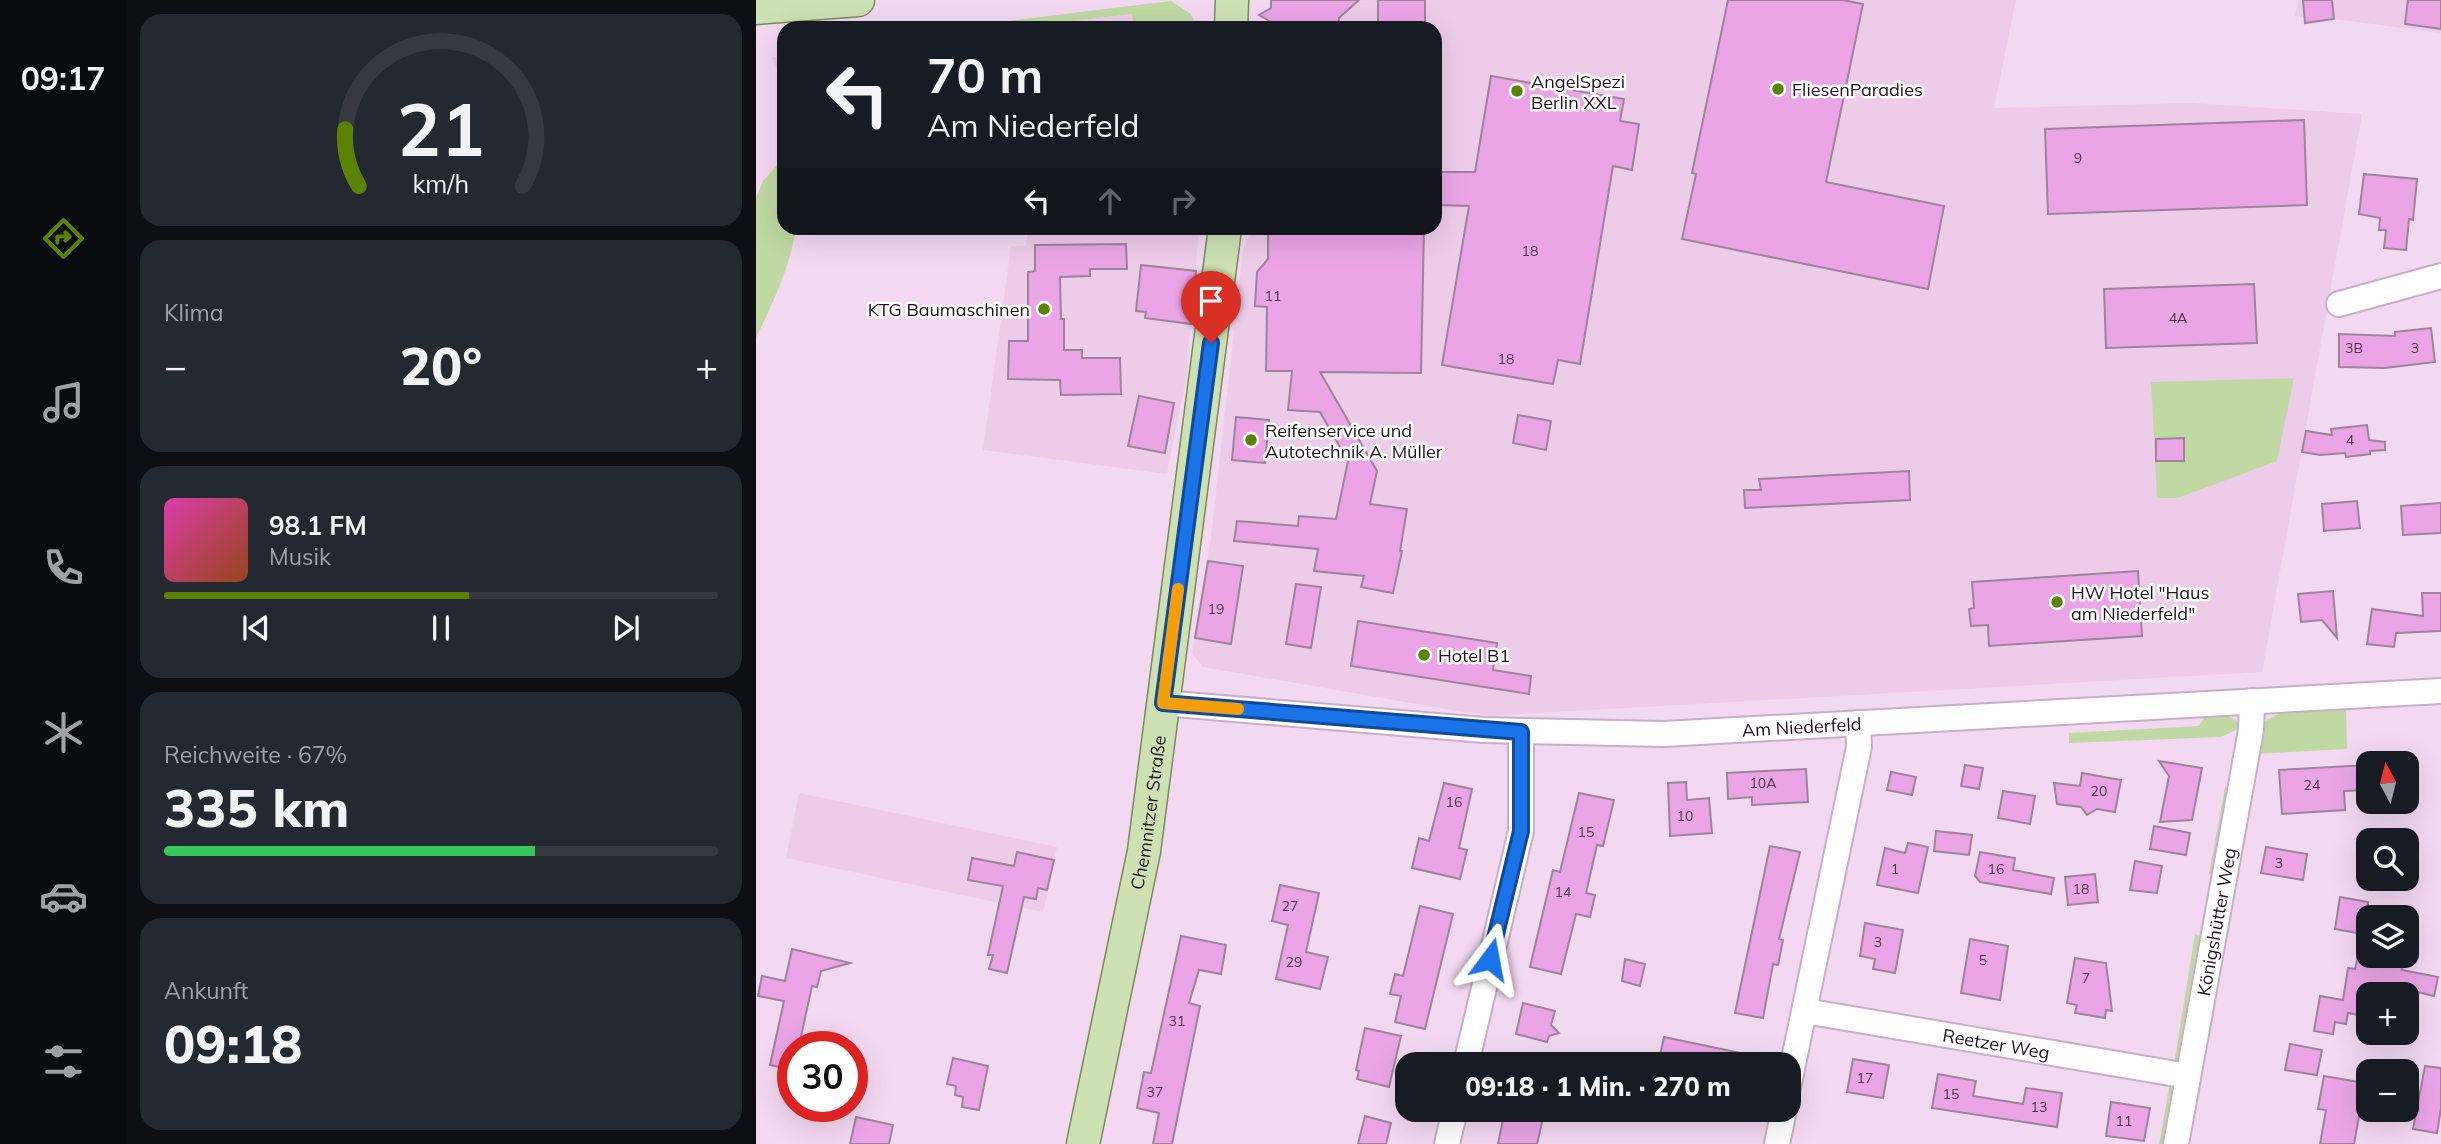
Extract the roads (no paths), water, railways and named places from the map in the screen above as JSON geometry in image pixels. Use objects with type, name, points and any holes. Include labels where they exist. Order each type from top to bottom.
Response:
[{"type":"main road","points":[[756,8],[858,0]]},
{"type":"main road","points":[[1231,21],[1232,0]]},
{"type":"main road","name":"Chemnitzer Straße","points":[[1083,1144],[1144,850],[1224,235]]},
{"type":"street","points":[[2339,304],[2441,276]]},
{"type":"street","name":"Am Niederfeld","points":[[1163,703],[1521,732],[1664,734],[2441,691]]},
{"type":"street","name":"Königshütter Weg","points":[[2176,1144],[2251,730],[2252,701]]},
{"type":"street","points":[[1796,1052],[1859,747],[1858,723]]},
{"type":"street","points":[[1469,1052],[1521,831],[1521,732]]},
{"type":"street","name":"Reetzer Weg","points":[[1805,1011],[2188,1076]]},
{"type":"street","points":[[1447,1144],[1452,1122]]},
{"type":"street","points":[[1777,1144],[1782,1122]]},
{"type":"place","name":"FliesenParadies","points":[[1778,89]]},
{"type":"place","name":"AngelSpezi Berlin XXL","points":[[1517,91]]},
{"type":"place","name":"KTG Baumaschinen","points":[[1044,309]]},
{"type":"place","name":"Reifenservice und Autotechnik A. Müller","points":[[1251,440]]},
{"type":"place","name":"HW Hotel \"Haus am Niederfeld\"","points":[[2057,602]]},
{"type":"place","name":"Hotel B1","points":[[1424,655]]}]
